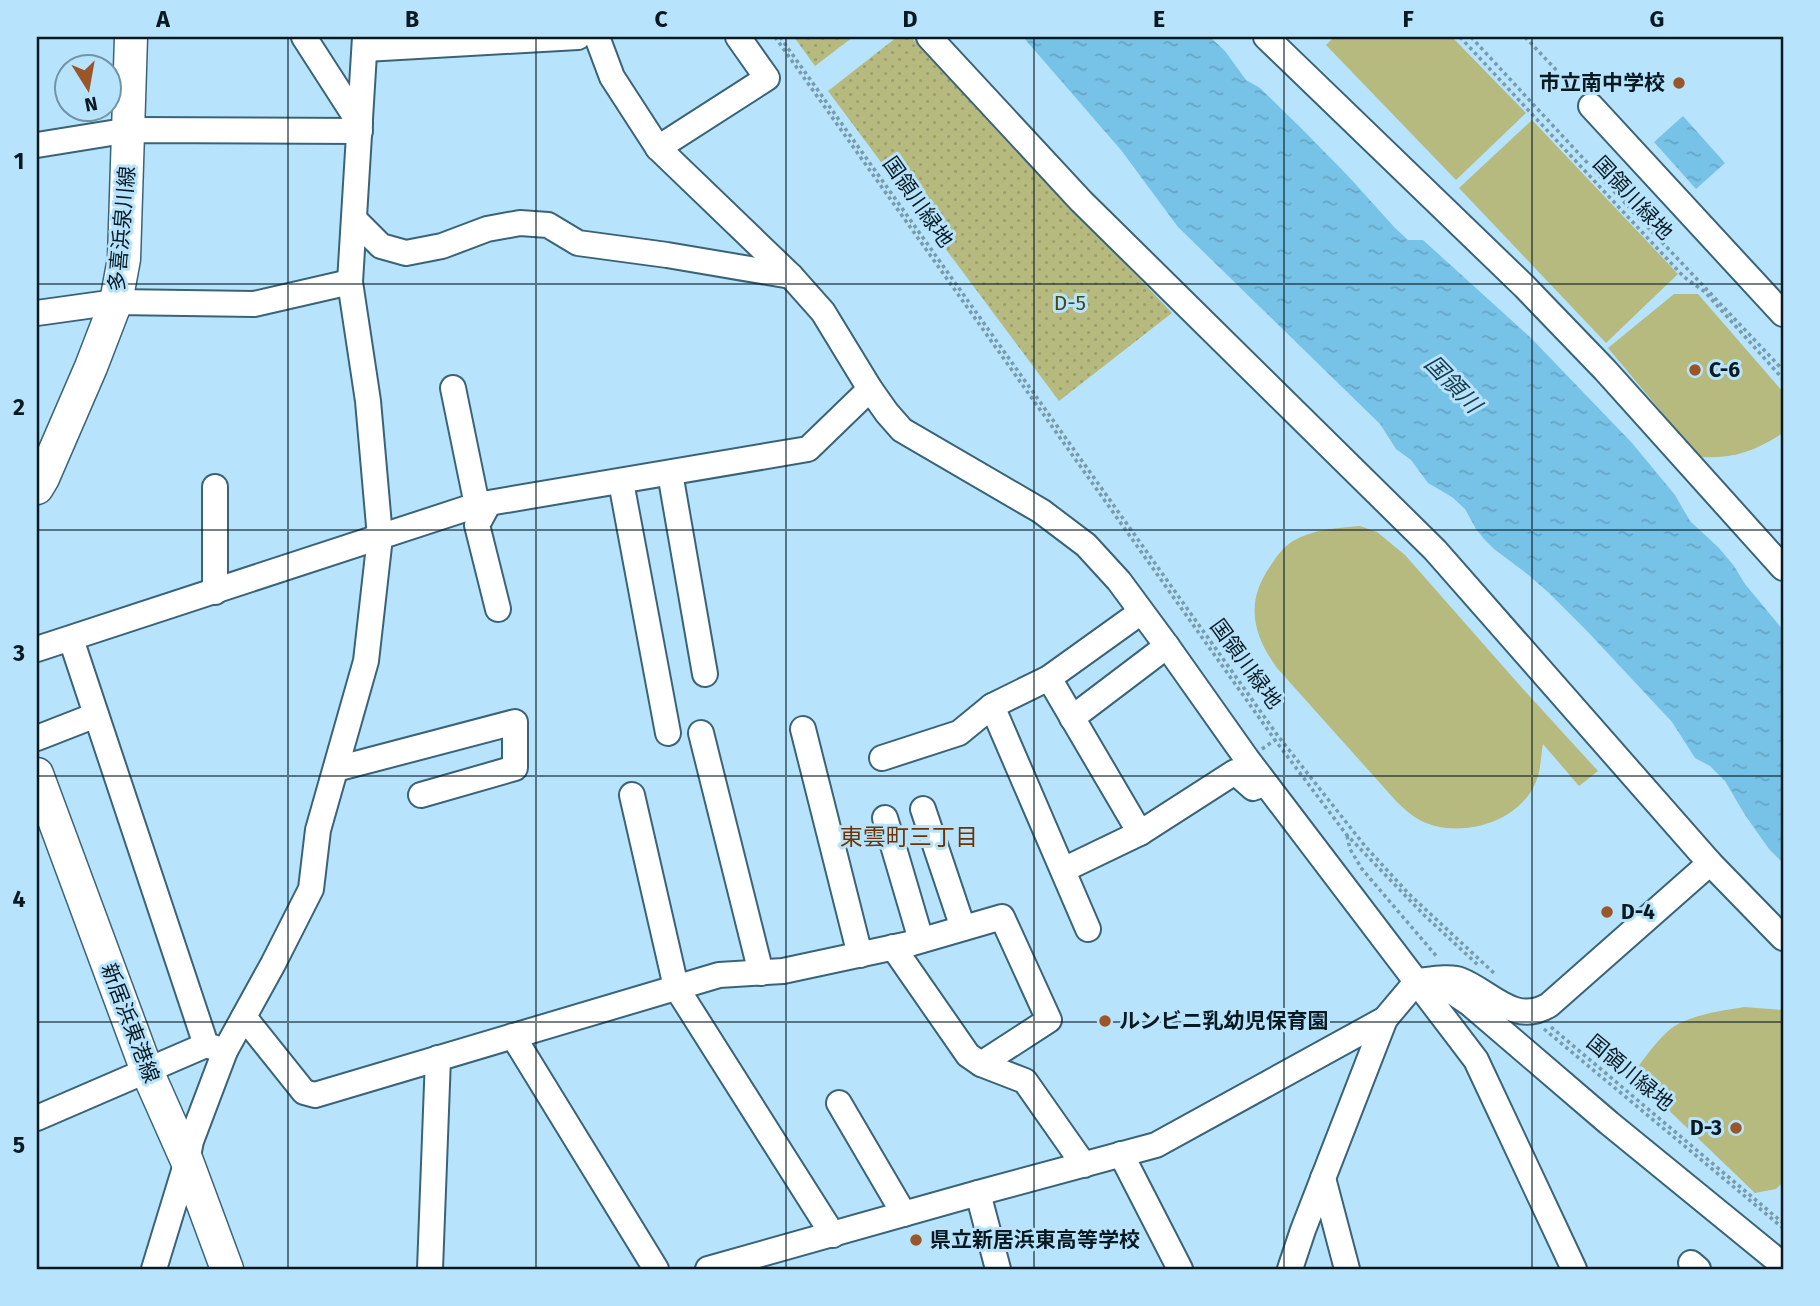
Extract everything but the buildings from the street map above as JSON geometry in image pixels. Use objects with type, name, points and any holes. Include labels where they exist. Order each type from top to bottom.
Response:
[{"type":"main road","name":"多喜浜泉川線","points":[[37,488],[86,379],[116,302],[124,259],[131,37]]},
{"type":"main road","name":"新居浜東港線","points":[[37,774],[147,1071],[187,1161],[227,1269]]},
{"type":"street","points":[[304,37],[360,128]]},
{"type":"street","points":[[37,1118],[147,1071],[215,1048],[244,1017],[311,889],[318,830],[366,662],[380,537],[368,401],[349,282],[365,43],[578,37]]},
{"type":"street","points":[[597,37],[612,78],[658,148],[791,275],[823,312],[870,389],[902,430],[1041,511],[1086,545],[1119,581],[1265,784],[1476,1060],[1574,1269]]},
{"type":"street","points":[[658,148],[767,78],[738,37]]},
{"type":"street","points":[[929,37],[1081,201],[1435,550],[1710,863],[1783,938]]},
{"type":"street","points":[[1266,37],[1542,304],[1783,568]]},
{"type":"street","points":[[1591,106],[1783,314]]},
{"type":"street","points":[[37,145],[130,130],[360,128]]},
{"type":"street","points":[[354,219],[381,246],[406,253],[442,246],[487,229],[520,223],[548,225],[578,243],[791,275]]},
{"type":"street","points":[[37,313],[116,302],[254,304],[349,282]]},
{"type":"street","points":[[453,388],[483,504],[477,525],[498,610]]},
{"type":"street","points":[[37,649],[483,504],[808,449],[870,389]]},
{"type":"street","points":[[670,473],[705,674]]},
{"type":"street","points":[[621,482],[668,733]]},
{"type":"street","points":[[215,487],[215,592]]},
{"type":"street","points":[[882,758],[959,733],[992,706],[1049,678],[1141,612]]},
{"type":"street","points":[[71,639],[215,1048],[187,1161],[154,1269]]},
{"type":"street","points":[[1072,718],[1167,646]]},
{"type":"street","points":[[1049,678],[1140,833]]},
{"type":"street","points":[[992,706],[1088,929]]},
{"type":"street","points":[[37,738],[96,715]]},
{"type":"street","points":[[336,769],[515,722],[515,768],[421,795]]},
{"type":"street","points":[[803,729],[860,955]]},
{"type":"street","points":[[701,733],[761,973]]},
{"type":"street","points":[[1063,870],[1140,833],[1235,772],[1253,788],[1265,784]]},
{"type":"street","points":[[632,795],[676,987],[833,1235]]},
{"type":"street","points":[[923,809],[964,928]]},
{"type":"street","points":[[886,818],[921,940]]},
{"type":"street","points":[[1290,1269],[1385,1019],[1417,981],[1458,978],[1514,1011],[1532,1012],[1549,1006],[1710,863]]},
{"type":"street","points":[[244,1017],[304,1091],[315,1095],[719,975],[783,971],[893,947],[1002,917],[1049,1020],[981,1064]]},
{"type":"street","points":[[893,947],[968,1055],[981,1064],[1025,1081],[1084,1165]]},
{"type":"street","points":[[1417,981],[1450,990],[1469,1003],[1609,1123],[1783,1265]]},
{"type":"street","points":[[708,1269],[1156,1145],[1385,1019]]},
{"type":"street","points":[[513,1036],[656,1269]]},
{"type":"street","points":[[430,1269],[438,1058]]},
{"type":"street","points":[[839,1103],[904,1214]]},
{"type":"street","points":[[1122,1154],[1180,1269]]},
{"type":"street","points":[[1323,1178],[1347,1269]]},
{"type":"street","points":[[978,1193],[998,1269]]},
{"type":"path","points":[[778,37],[1266,729],[1346,834],[1350,849],[1362,869],[1458,978]]},
{"type":"path","name":"国領川緑地","points":[[778,37],[1278,736],[1365,846],[1409,894],[1496,978],[1424,915],[1346,834]]},
{"type":"path","name":"国領川緑地","points":[[1460,37],[1684,276],[1705,292],[1783,379]]},
{"type":"path","points":[[1471,37],[1783,370]]},
{"type":"path","points":[[1525,37],[1591,106]]},
{"type":"path","points":[[1532,1012],[1541,1027],[1783,1225]]},
{"type":"path","name":"国領川緑地","points":[[1532,1012],[1783,1225]]},
{"type":"green space","points":[[794,37],[853,37],[815,66]]},
{"type":"green space","name":"D-5","points":[[897,37],[911,37],[1172,313],[1059,401],[828,91]]},
{"type":"green space","points":[[1334,37],[1452,37],[1526,113],[1456,180],[1326,45]]},
{"type":"green space","points":[[1532,120],[1678,274],[1606,343],[1459,188]]},
{"type":"green space","name":"C-6","points":[[1674,294],[1698,294],[1783,392],[1783,433],[1743,453],[1723,457],[1699,457],[1608,348]]},
{"type":"green space","points":[[1360,526],[1377,532],[1405,555],[1598,771],[1579,786],[1543,744],[1538,776],[1521,804],[1492,822],[1476,827],[1459,829],[1426,823],[1410,814],[1396,801],[1277,668],[1262,642],[1255,617],[1257,592],[1286,546],[1317,532]]},
{"type":"green space","name":"D-3","points":[[1744,1007],[1783,1010],[1783,1182],[1776,1189],[1755,1193],[1632,1075],[1667,1032],[1683,1021]]},
{"type":"water","name":"国領川","points":[[1023,37],[1210,37],[1225,51],[1246,80],[1260,88],[1304,131],[1395,228],[1408,240],[1423,240],[1531,338],[1632,443],[1675,495],[1690,521],[1719,548],[1783,630],[1783,863],[1769,849],[1725,781],[1710,766],[1695,758],[1672,722],[1588,632],[1549,593],[1494,549],[1476,529],[1465,509],[1452,497],[1428,483],[1411,460],[1396,449],[1380,424],[1178,227],[1121,150]]},
{"type":"water","points":[[1683,116],[1725,163],[1696,189],[1654,142]]},
{"type":"place","name":"市立南中学校","points":[[1679,83]]},
{"type":"place","name":"C-6","points":[[1695,370]]},
{"type":"place","name":"D-4","points":[[1607,912]]},
{"type":"place","name":"ルンビニ乳幼児保育園","points":[[1105,1021]]},
{"type":"place","name":"D-3","points":[[1736,1128]]},
{"type":"place","name":"県立新居浜東高等学校","points":[[916,1240]]},
{"type":"district","name":"東雲町三丁目","points":[[909,837]]}]
